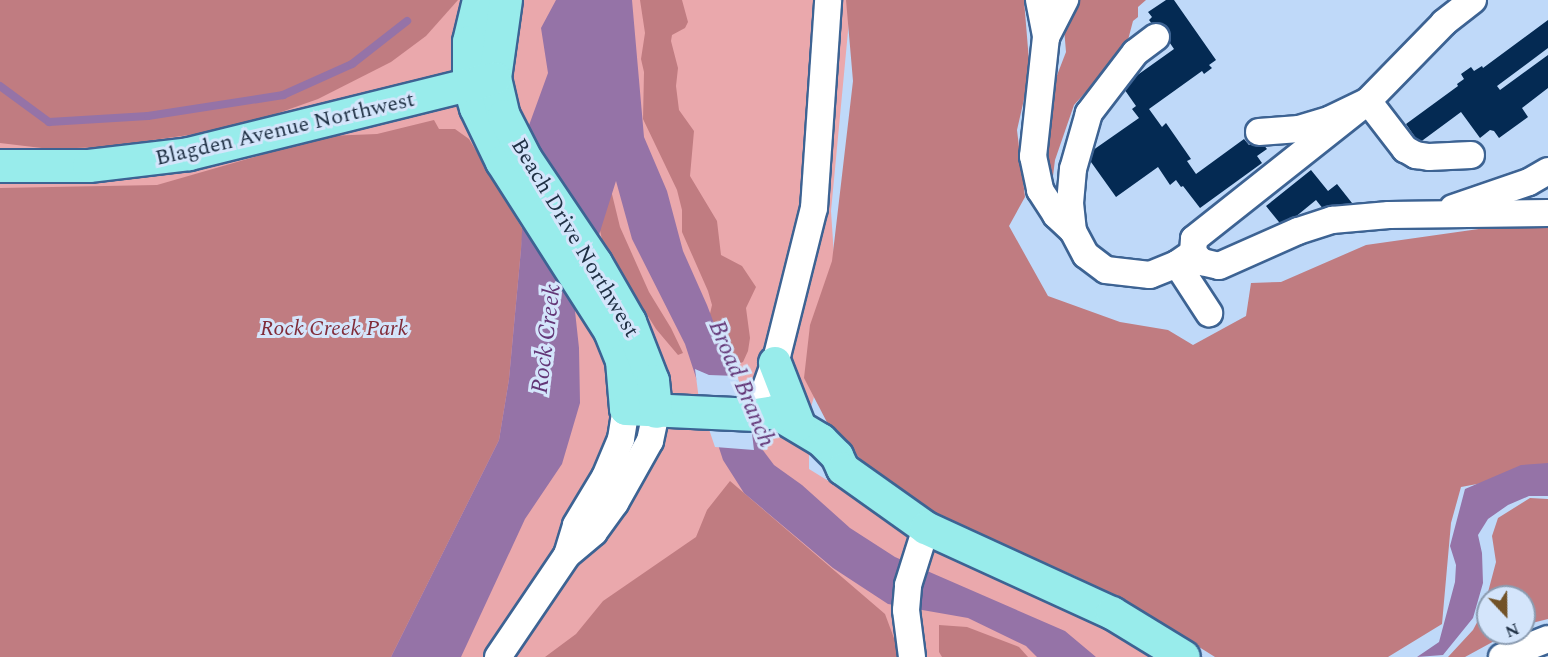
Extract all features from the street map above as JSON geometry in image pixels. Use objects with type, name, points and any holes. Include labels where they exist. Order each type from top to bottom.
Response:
[{"type":"main road","name":"Beach Drive Northwest","points":[[478,0],[468,42],[482,81]]},
{"type":"main road","name":"Beach Drive Northwest","points":[[506,0],[476,108],[509,152],[588,293],[623,333],[622,361],[641,410]]},
{"type":"main road","name":"Blagden Avenue Northwest","points":[[0,166],[89,166],[189,154],[482,81]]},
{"type":"main road","points":[[775,363],[799,425]]},
{"type":"main road","points":[[641,410],[753,415],[774,412],[799,425],[837,456],[843,469],[926,528],[1112,612],[1184,657]]},
{"type":"main road","points":[[753,415],[770,432],[826,468],[843,469]]},
{"type":"street","points":[[753,415],[775,363],[814,208],[828,0]]},
{"type":"street","points":[[1039,0],[1046,37],[1033,156],[1040,190],[1056,215],[1073,231],[1086,255],[1106,270],[1150,275],[1185,259],[1219,266],[1257,247],[1332,220],[1548,213]]},
{"type":"street","points":[[1046,37],[1065,0]]},
{"type":"street","points":[[1209,314],[1185,259],[1194,239],[1368,101],[1444,23],[1473,0]]},
{"type":"street","points":[[1073,231],[1070,203],[1073,169],[1078,143],[1089,113],[1135,53],[1156,37]]},
{"type":"street","points":[[1259,132],[1299,129],[1331,119],[1368,101]]},
{"type":"street","points":[[1368,101],[1405,149],[1416,155],[1429,157],[1471,155]]},
{"type":"street","points":[[1434,215],[1529,182],[1548,171]]},
{"type":"street","name":"Beach Drive Northwest","points":[[498,657],[567,555],[576,525],[605,477],[621,439],[641,410]]},
{"type":"street","points":[[912,657],[906,610],[915,561],[926,528]]},
{"type":"street","points":[[1502,657],[1548,639]]},
{"type":"green space","name":"Rock Creek Park","points":[[0,0],[851,0],[831,211],[834,256],[825,359],[809,414],[809,469],[957,560],[1038,590],[1161,657],[0,657]]},
{"type":"green space","points":[[0,0],[458,0],[426,36],[391,62],[318,99],[270,116],[210,132],[103,147],[50,149],[0,143]]},
{"type":"green space","points":[[640,0],[682,0],[688,22],[685,28],[672,35],[671,41],[678,68],[676,86],[679,110],[694,131],[690,176],[717,221],[721,255],[742,266],[756,287],[746,308],[750,338],[748,351],[743,362],[731,367],[727,367],[724,339],[717,325],[709,318],[712,305],[708,291],[682,232],[682,210],[677,190],[643,119],[644,72],[641,59],[645,33]]},
{"type":"green space","points":[[846,0],[1024,0],[1030,73],[1017,130],[1025,197],[1009,226],[1048,296],[1120,322],[1168,330],[1193,345],[1246,316],[1251,283],[1281,282],[1366,245],[1521,223],[1548,225],[1548,471],[1461,487],[1451,523],[1442,624],[1388,657],[1215,657],[1148,615],[1075,576],[940,517],[882,480],[831,430],[804,378],[810,325],[832,261],[853,81]]},
{"type":"green space","points":[[1078,0],[1146,0],[1138,7],[1138,17],[1133,21],[1128,40],[1117,58],[1074,105],[1055,160],[1053,176],[1049,178],[1044,158],[1044,109],[1066,52],[1063,16]]},
{"type":"green space","points":[[434,120],[439,129],[455,129],[469,139],[523,230],[509,379],[499,440],[391,657],[0,657],[0,188],[157,185],[327,136],[377,134]]},
{"type":"green space","points":[[611,190],[620,227],[649,292],[683,353],[678,355],[656,329],[603,244],[599,226]]},
{"type":"green space","points":[[730,481],[885,614],[901,657],[545,657],[576,634],[603,601],[696,537],[707,510]]},
{"type":"green space","points":[[1530,498],[1548,499],[1548,619],[1536,622],[1536,585],[1490,585],[1496,562],[1492,536],[1498,518]]},
{"type":"green space","points":[[1476,624],[1476,645],[1487,645],[1465,657],[1448,657]]},
{"type":"green space","points":[[939,625],[967,627],[1019,647],[1028,657],[942,657],[939,652]]},
{"type":"water","name":"Rock Creek","points":[[556,0],[632,0],[644,137],[667,191],[683,251],[707,305],[762,449],[774,465],[802,485],[850,528],[895,557],[1065,631],[1096,657],[1037,657],[1026,646],[968,618],[888,604],[833,568],[744,493],[723,460],[685,344],[632,239],[616,181],[575,311],[579,348],[580,403],[562,464],[525,519],[461,657],[391,657],[499,440],[509,379],[521,249],[528,128],[548,73],[541,28]]},
{"type":"water","points":[[1548,463],[1548,496],[1529,496],[1508,505],[1488,519],[1478,535],[1482,553],[1483,583],[1476,585],[1476,608],[1473,618],[1443,655],[1417,657],[1439,642],[1455,582],[1456,565],[1450,546],[1465,489],[1521,465]]},
{"type":"pier","points":[[695,369],[709,375],[737,376],[749,408],[754,450],[715,447],[699,400]]},
{"type":"building","points":[[1166,0],[1174,0],[1216,60],[1209,65],[1212,68],[1204,74],[1202,71],[1149,109],[1162,127],[1166,123],[1191,159],[1187,161],[1196,174],[1244,139],[1249,145],[1258,138],[1267,149],[1257,156],[1262,163],[1200,208],[1176,180],[1170,185],[1158,167],[1116,197],[1086,155],[1139,118],[1132,109],[1136,106],[1122,86],[1174,49],[1159,27],[1156,29],[1149,20],[1152,17],[1148,12]]},
{"type":"building","points":[[1548,20],[1548,48],[1497,86],[1500,90],[1548,55],[1548,88],[1522,108],[1528,117],[1499,138],[1494,131],[1490,130],[1480,138],[1461,112],[1419,143],[1406,124],[1458,86],[1457,84],[1464,79],[1461,74],[1471,67],[1474,71],[1482,66],[1483,68]]},
{"type":"building","points":[[1311,170],[1328,191],[1337,184],[1352,203],[1342,212],[1328,215],[1316,200],[1283,227],[1266,206]]},
{"type":"waterway","points":[[0,86],[49,122],[148,116],[283,95],[352,64],[407,21]]},
{"type":"water label","name":"Broad Branch","points":[[741,384]]}]
